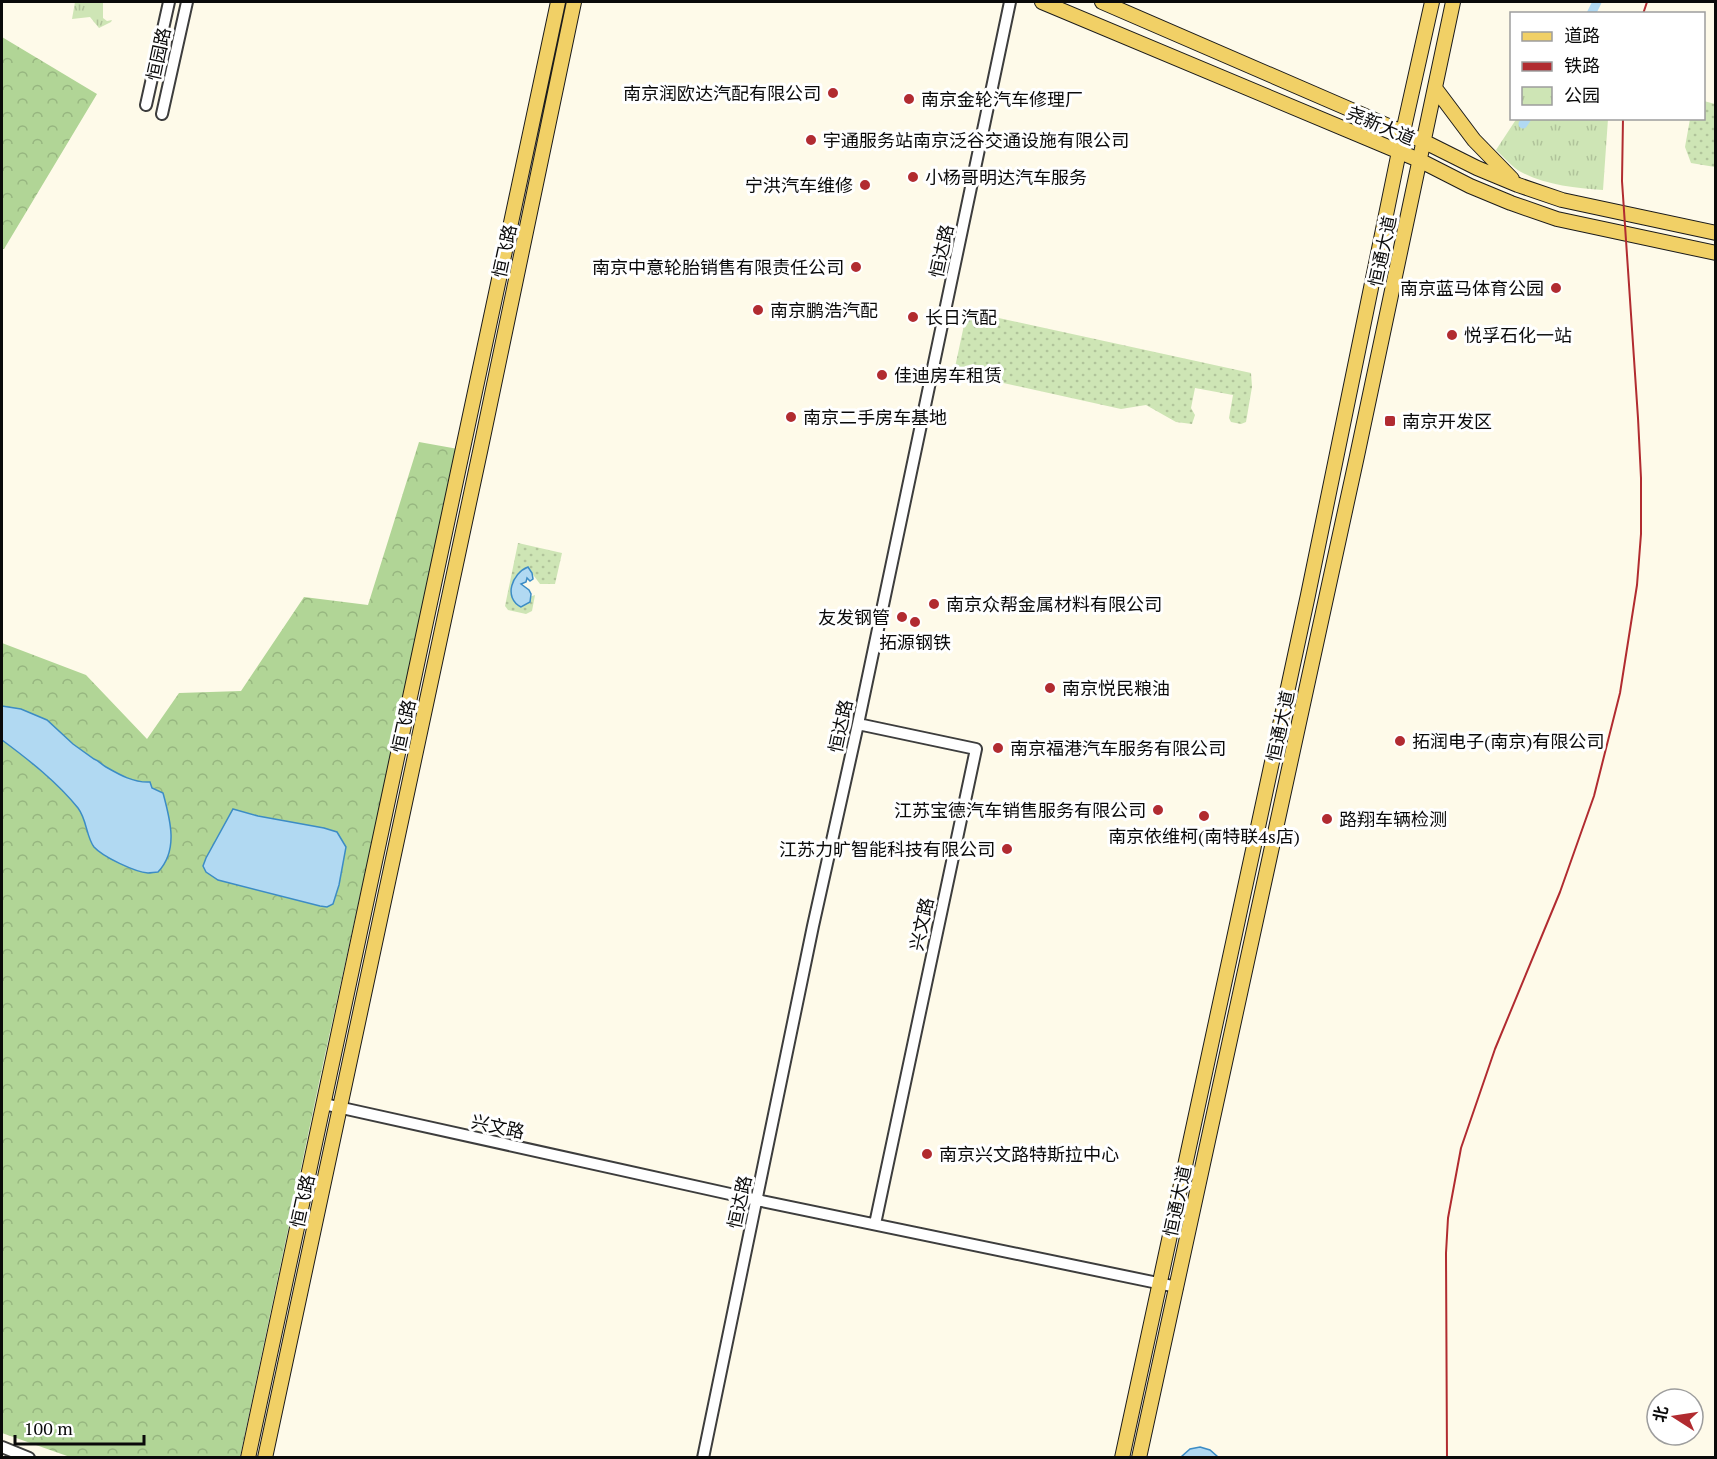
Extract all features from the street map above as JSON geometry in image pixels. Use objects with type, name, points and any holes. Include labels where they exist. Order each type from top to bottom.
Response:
[{"type":"main road","name":"恒飞路","points":[[248,1458],[558,2]]},
{"type":"main road","name":"恒飞路","points":[[265,1458],[574,2]]},
{"type":"main road","name":"尧新大道","points":[[1042,2],[1419,160],[1470,186],[1511,203],[1557,219],[1716,253]]},
{"type":"main road","name":"尧新大道","points":[[1102,2],[1423,141],[1477,168],[1518,185],[1562,200],[1716,233]]},
{"type":"main road","name":"恒通大道","points":[[1122,1458],[1313,572],[1402,132],[1432,2]]},
{"type":"main road","name":"恒通大道","points":[[1139,1458],[1453,2]]},
{"type":"main road","points":[[1435,88],[1474,140],[1518,185]]},
{"type":"street","name":"恒园路","points":[[146,105],[169,2]]},
{"type":"street","name":"恒园路","points":[[162,114],[187,2]]},
{"type":"street","name":"恒达路","points":[[703,1458],[813,926],[858,724],[1010,2]]},
{"type":"street","name":"兴文路","points":[[858,724],[976,749],[875,1224]]},
{"type":"street","name":"兴文路","points":[[324,1104],[757,1200],[1177,1287]]},
{"type":"street","points":[[2,1447],[29,1458]]},
{"type":"green space","points":[[75,2],[103,2],[103,18],[107,21],[112,20],[111,22],[99,28],[90,17],[72,19]]},
{"type":"green space","points":[[2,37],[97,94],[4,249],[2,249]]},
{"type":"green space","points":[[1705,101],[1715,104],[1715,167],[1691,163],[1685,147],[1690,120],[1705,120]]},
{"type":"green space","points":[[1516,120],[1608,120],[1603,190],[1550,183],[1530,176],[1514,167],[1496,150]]},
{"type":"green space","points":[[967,311],[1251,373],[1252,387],[1246,422],[1241,424],[1231,422],[1229,418],[1233,395],[1195,388],[1191,408],[1195,415],[1192,424],[1176,422],[1146,405],[1121,409],[954,372]]},
{"type":"green space","points":[[419,442],[458,449],[323,1064],[240,1457],[70,1457],[2,1433],[2,643],[86,675],[147,739],[179,693],[241,691],[304,597],[368,605]]},
{"type":"green space","points":[[518,543],[562,553],[555,584],[540,584],[528,568],[515,577],[512,591],[515,602],[535,595],[532,611],[526,614],[508,610],[505,606]]},
{"type":"water","points":[[528,567],[533,579],[530,581],[527,578],[526,582],[521,584],[531,594],[530,602],[521,607],[512,598],[512,586],[522,570]]},
{"type":"water","points":[[2,706],[21,709],[47,720],[73,744],[106,767],[133,780],[150,782],[152,788],[163,793],[170,824],[171,844],[165,863],[158,872],[142,872],[128,867],[104,855],[94,847],[81,813],[70,798],[2,740]]},
{"type":"water","points":[[233,809],[337,832],[346,847],[333,904],[327,907],[320,906],[218,880],[206,872],[203,866],[206,858]]},
{"type":"water","points":[[1200,1447],[1210,1450],[1218,1457],[1181,1457],[1190,1449]]},
{"type":"waterway","points":[[1592,12],[1597,2]]},
{"type":"waterway","points":[[1523,124],[1526,120]]},
{"type":"railway","points":[[1644,12],[1647,2]]},
{"type":"railway","points":[[1447,1458],[1446,1253],[1448,1218],[1461,1148],[1495,1049],[1560,892],[1594,796],[1620,693],[1637,585],[1641,534],[1641,478],[1622,181],[1623,120]]},
{"type":"place","name":"南京润欧达汽配有限公司","points":[[833,93]]},
{"type":"place","name":"南京金轮汽车修理厂","points":[[909,99]]},
{"type":"place","name":"宇通服务站南京泛谷交通设施有限公司","points":[[811,140]]},
{"type":"place","name":"小杨哥明达汽车服务","points":[[913,177]]},
{"type":"place","name":"宁洪汽车维修","points":[[865,185]]},
{"type":"place","name":"南京中意轮胎销售有限责任公司","points":[[856,267]]},
{"type":"place","name":"南京蓝马体育公园","points":[[1556,288]]},
{"type":"place","name":"南京鹏浩汽配","points":[[758,310]]},
{"type":"place","name":"长日汽配","points":[[913,317]]},
{"type":"place","name":"悦孚石化一站","points":[[1452,335]]},
{"type":"place","name":"佳迪房车租赁","points":[[882,375]]},
{"type":"place","name":"南京二手房车基地","points":[[791,417]]},
{"type":"place","name":"南京开发区","points":[[1390,421]]},
{"type":"place","name":"南京众帮金属材料有限公司","points":[[934,604]]},
{"type":"place","name":"友发钢管","points":[[902,617]]},
{"type":"place","name":"拓源钢铁","points":[[915,622]]},
{"type":"place","name":"南京悦民粮油","points":[[1050,688]]},
{"type":"place","name":"拓润电子(南京)有限公司","points":[[1400,741]]},
{"type":"place","name":"南京福港汽车服务有限公司","points":[[998,748]]},
{"type":"place","name":"江苏宝德汽车销售服务有限公司","points":[[1158,810]]},
{"type":"place","name":"南京依维柯(南特联4s店)","points":[[1204,816]]},
{"type":"place","name":"路翔车辆检测","points":[[1327,819]]},
{"type":"place","name":"江苏力旷智能科技有限公司","points":[[1007,849]]},
{"type":"place","name":"南京兴文路特斯拉中心","points":[[927,1154]]}]
